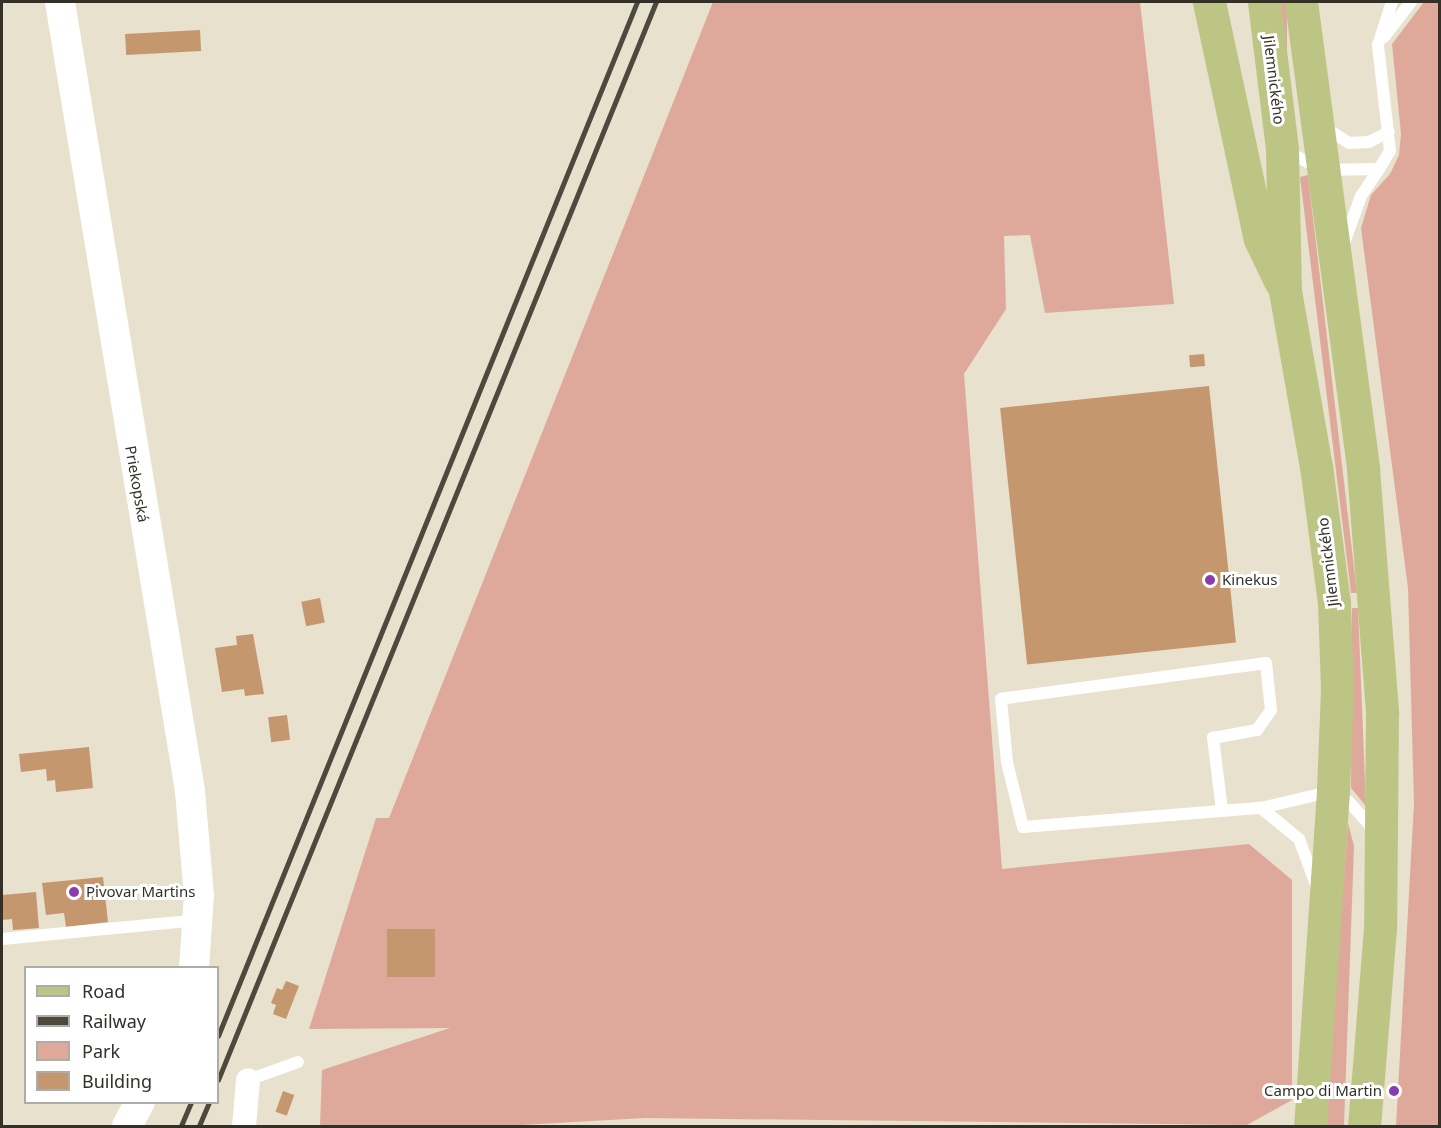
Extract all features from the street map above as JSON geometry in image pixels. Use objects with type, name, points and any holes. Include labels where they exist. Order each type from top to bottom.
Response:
[{"type":"main road","points":[[1209,2],[1260,239],[1285,291]]},
{"type":"main road","name":"Jilemnického","points":[[1264,2],[1282,149],[1285,291],[1316,466],[1334,603],[1337,690],[1333,791],[1310,1126]]},
{"type":"main road","points":[[1301,2],[1376,599],[1382,713],[1380,927],[1364,1126]]},
{"type":"street","name":"Priekopská","points":[[60,2],[190,791],[197,849],[199,920],[194,966]]},
{"type":"street","points":[[244,1126],[248,1080]]},
{"type":"street","points":[[127,1126],[139,1104]]},
{"type":"lane","points":[[1336,267],[1361,196],[1390,152],[1378,45],[1392,2]]},
{"type":"lane","points":[[1378,45],[1411,2]]},
{"type":"lane","points":[[1318,124],[1349,143],[1369,142],[1389,132]]},
{"type":"lane","points":[[1282,149],[1323,170],[1379,169]]},
{"type":"lane","points":[[1222,810],[1213,738],[1257,730],[1271,710],[1266,663],[1002,699],[1007,762],[1023,827],[1261,808],[1333,791],[1349,802],[1382,838]]},
{"type":"lane","points":[[1261,808],[1299,839],[1326,913]]},
{"type":"lane","points":[[2,939],[199,920]]},
{"type":"lane","points":[[248,1080],[298,1062]]},
{"type":"green space","points":[[713,2],[1140,2],[1174,304],[1045,313],[1030,235],[1004,236],[1006,309],[964,374],[1002,869],[1249,844],[1292,880],[1292,1100],[1247,1125],[645,1118],[504,1126],[320,1126],[322,1070],[450,1028],[309,1029],[376,818],[389,818]]},
{"type":"green space","points":[[1279,2],[1287,2],[1287,146],[1279,146]]},
{"type":"green space","points":[[1424,2],[1440,2],[1440,1126],[1396,1126],[1414,803],[1408,588],[1361,228],[1371,195],[1390,174],[1399,155],[1401,134],[1392,44]]},
{"type":"green space","points":[[1308,175],[1357,593],[1351,593],[1300,177]]},
{"type":"green space","points":[[1352,608],[1358,608],[1366,806],[1351,788]]},
{"type":"green space","points":[[1348,823],[1354,846],[1344,1126],[1325,1126]]},
{"type":"building","points":[[200,30],[201,51],[126,55],[125,34]]},
{"type":"building","points":[[1204,354],[1205,366],[1190,367],[1189,355]]},
{"type":"building","points":[[1209,386],[1236,643],[1027,665],[1000,408]]},
{"type":"building","points":[[320,598],[325,623],[306,626],[301,602]]},
{"type":"building","points":[[253,634],[264,694],[245,696],[244,689],[222,692],[215,648],[237,645],[236,636]]},
{"type":"building","points":[[287,715],[290,740],[271,742],[268,717]]},
{"type":"building","points":[[89,747],[93,788],[56,792],[55,780],[47,781],[46,769],[21,772],[19,754]]},
{"type":"building","points":[[103,877],[108,922],[66,927],[64,913],[46,915],[42,883]]},
{"type":"building","points":[[36,892],[39,928],[13,930],[12,919],[2,920],[2,895]]},
{"type":"building","points":[[387,929],[435,929],[435,977],[387,977]]},
{"type":"building","points":[[286,981],[299,986],[286,1019],[273,1014],[276,1005],[271,1003],[277,988],[282,990]]},
{"type":"building","points":[[283,1091],[294,1095],[287,1116],[275,1112]]},
{"type":"railway","points":[[219,1034],[637,2]]},
{"type":"railway","points":[[219,1078],[656,2]]},
{"type":"railway","points":[[181,1126],[190,1104]]},
{"type":"railway","points":[[199,1126],[208,1104]]},
{"type":"place","name":"Kinekus","points":[[1210,580]]},
{"type":"place","name":"Pivovar Martins","points":[[74,892]]},
{"type":"place","name":"Campo di Martin","points":[[1394,1091]]}]
